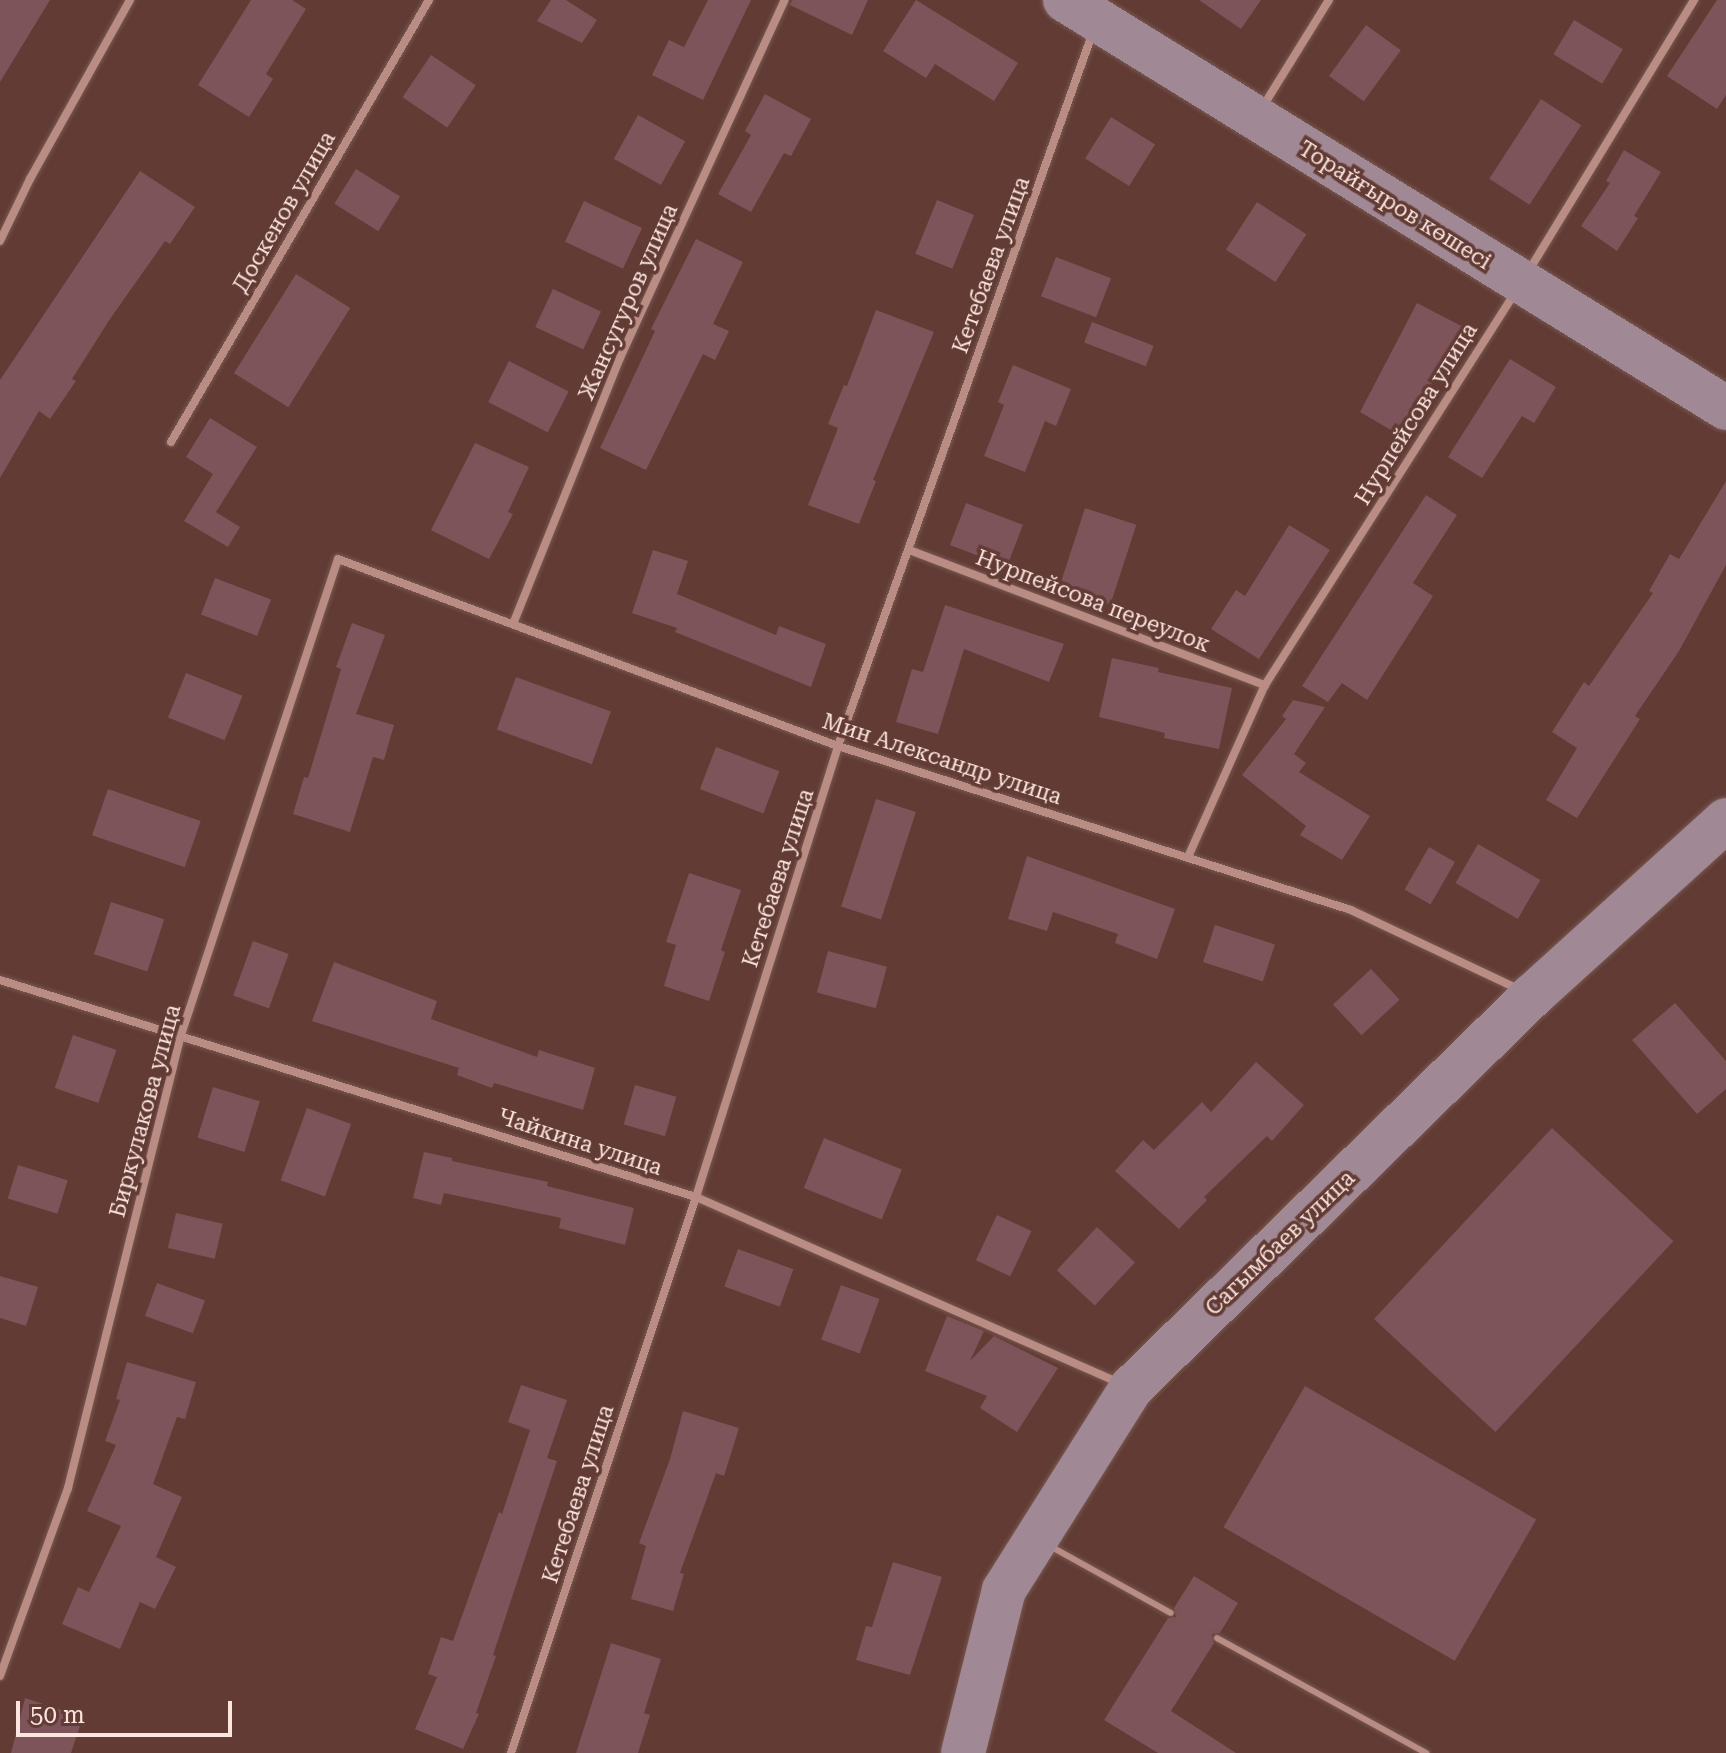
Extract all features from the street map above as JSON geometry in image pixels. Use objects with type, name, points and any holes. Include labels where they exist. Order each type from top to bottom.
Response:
[{"type":"street","points":[[0,241],[30,179],[130,0]]},
{"type":"street","name":"Доскенов улица","points":[[171,442],[429,0]]},
{"type":"street","name":"Жансугуров улица","points":[[513,624],[620,358],[785,0]]},
{"type":"street","points":[[1256,118],[1329,0]]},
{"type":"street","name":"Нурпейсова улица","points":[[1188,857],[1265,685],[1521,283],[1694,0]]},
{"type":"street","name":"Торайғыров көшесі","points":[[1081,10],[1726,408]]},
{"type":"street","name":"Кетебаева улица","points":[[511,1753],[696,1197],[838,746],[909,550],[1081,10]]},
{"type":"street","name":"Нурпейсова переулок","points":[[909,550],[1265,685]]},
{"type":"street","name":"Мин Александр улица","points":[[338,559],[838,746],[1351,910],[1532,996]]},
{"type":"street","name":"Биркулакова улица","points":[[0,1676],[68,1488],[181,1035],[338,559]]},
{"type":"street","name":"Сагымбаев улица","points":[[963,1753],[1004,1590],[1131,1388],[1532,996],[1726,820]]},
{"type":"street","name":"Чайкина улица","points":[[0,980],[696,1197],[1131,1388]]},
{"type":"lane","points":[[1036,1538],[1171,1613]]},
{"type":"lane","points":[[1217,1638],[1426,1753]]},
{"type":"building","points":[[0,0],[50,0],[0,82]]},
{"type":"building","points":[[251,0],[292,0],[306,9],[266,74],[273,79],[249,117],[198,85]]},
{"type":"building","points":[[551,0],[566,0],[597,20],[582,43],[537,21]]},
{"type":"building","points":[[708,0],[751,0],[703,100],[652,75],[669,40],[684,47]]},
{"type":"building","points":[[792,0],[868,0],[852,35],[790,5]]},
{"type":"building","points":[[916,0],[1018,63],[994,101],[935,64],[926,78],[883,51]]},
{"type":"building","points":[[1199,0],[1261,0],[1241,29]]},
{"type":"building","points":[[1717,0],[1726,0],[1726,95],[1717,109],[1667,76]]},
{"type":"building","points":[[1574,20],[1623,49],[1602,84],[1553,54]]},
{"type":"building","points":[[1366,25],[1401,50],[1364,101],[1329,76]]},
{"type":"building","points":[[431,55],[476,85],[447,127],[402,97]]},
{"type":"building","points":[[765,94],[811,119],[791,156],[784,153],[751,212],[718,194],[751,135],[745,131]]},
{"type":"building","points":[[1541,99],[1581,125],[1530,205],[1489,179]]},
{"type":"building","points":[[638,115],[685,141],[661,185],[614,159]]},
{"type":"building","points":[[1111,117],[1155,145],[1129,186],[1085,159]]},
{"type":"building","points":[[1624,150],[1661,172],[1617,251],[1581,226],[1610,183],[1606,181]]},
{"type":"building","points":[[356,169],[400,197],[378,231],[334,204]]},
{"type":"building","points":[[140,171],[195,207],[170,244],[165,241],[110,319],[72,379],[76,381],[50,419],[39,411],[0,478],[0,380]]},
{"type":"building","points":[[937,200],[974,215],[952,269],[915,254]]},
{"type":"building","points":[[584,201],[642,228],[623,269],[565,242]]},
{"type":"building","points":[[1257,202],[1306,234],[1275,282],[1226,250]]},
{"type":"building","points":[[696,239],[743,262],[713,324],[729,331],[715,360],[703,354],[646,470],[600,448],[655,331],[651,329]]},
{"type":"building","points":[[1056,257],[1111,278],[1096,317],[1041,296]]},
{"type":"building","points":[[296,274],[350,308],[288,407],[234,373]]},
{"type":"building","points":[[553,289],[601,311],[583,349],[535,327]]},
{"type":"building","points":[[1417,303],[1467,329],[1440,380],[1435,378],[1401,436],[1360,412]]},
{"type":"building","points":[[876,310],[934,332],[873,480],[876,481],[859,524],[808,505],[838,428],[828,424],[844,385],[847,386]]},
{"type":"building","points":[[1092,322],[1154,346],[1146,366],[1084,343]]},
{"type":"building","points":[[1510,359],[1556,387],[1534,423],[1522,416],[1482,478],[1448,457]]},
{"type":"building","points":[[509,361],[569,391],[548,432],[488,402]]},
{"type":"building","points":[[1013,365],[1071,389],[1056,426],[1045,421],[1025,472],[984,456],[1004,405],[998,402]]},
{"type":"building","points":[[210,418],[257,447],[216,512],[240,527],[228,547],[184,521],[213,474],[186,457]]},
{"type":"building","points":[[475,443],[529,467],[508,512],[513,514],[489,559],[431,530]]},
{"type":"building","points":[[1726,481],[1726,565],[1679,651],[1635,716],[1640,719],[1577,818],[1546,800],[1577,748],[1552,732],[1584,682],[1589,686],[1653,593],[1649,591],[1670,554],[1679,559]]},
{"type":"building","points":[[1426,495],[1457,515],[1413,583],[1433,596],[1367,700],[1342,683],[1328,702],[1302,686]]},
{"type":"building","points":[[966,503],[1023,525],[1007,567],[950,545]]},
{"type":"building","points":[[1085,508],[1136,525],[1110,605],[1059,588]]},
{"type":"building","points":[[1289,525],[1330,550],[1259,659],[1211,629],[1236,590],[1245,596]]},
{"type":"building","points":[[653,550],[688,561],[677,594],[776,635],[779,626],[826,644],[811,687],[675,632],[677,628],[632,613]]},
{"type":"building","points":[[215,578],[271,600],[257,636],[201,614]]},
{"type":"building","points":[[945,605],[1064,644],[1049,682],[964,649],[938,734],[896,722],[912,669],[923,672]]},
{"type":"building","points":[[352,623],[385,635],[356,714],[394,725],[384,760],[373,757],[350,832],[293,814],[304,777],[308,778],[341,669],[336,667]]},
{"type":"building","points":[[1112,658],[1159,668],[1158,672],[1232,688],[1219,749],[1164,738],[1165,733],[1099,717]]},
{"type":"building","points":[[186,673],[243,696],[225,740],[168,718]]},
{"type":"building","points":[[516,677],[611,712],[592,764],[497,730]]},
{"type":"building","points":[[1293,700],[1325,707],[1294,754],[1306,763],[1299,772],[1370,816],[1342,860],[1300,835],[1306,826],[1242,775],[1286,719],[1282,716]]},
{"type":"building","points":[[716,747],[779,771],[763,813],[700,789]]},
{"type":"building","points":[[108,789],[201,821],[185,867],[92,835]]},
{"type":"building","points":[[876,799],[916,812],[881,919],[841,906]]},
{"type":"building","points":[[1478,844],[1540,880],[1518,919],[1456,883]]},
{"type":"building","points":[[1429,847],[1455,862],[1430,904],[1404,889]]},
{"type":"building","points":[[1027,856],[1175,909],[1157,959],[1115,943],[1118,934],[1053,912],[1047,931],[1008,919]]},
{"type":"building","points":[[689,873],[741,890],[721,950],[725,952],[709,1001],[664,986],[676,945],[666,942]]},
{"type":"building","points":[[111,902],[164,919],[147,972],[94,954]]},
{"type":"building","points":[[1215,925],[1275,944],[1263,982],[1203,962]]},
{"type":"building","points":[[253,941],[289,954],[269,1008],[233,996]]},
{"type":"building","points":[[828,951],[887,967],[876,1008],[817,993]]},
{"type":"building","points":[[334,962],[437,1001],[431,1019],[537,1057],[539,1050],[595,1068],[583,1110],[494,1083],[492,1088],[457,1075],[459,1068],[312,1021]]},
{"type":"building","points":[[1371,969],[1400,1000],[1362,1035],[1333,1004]]},
{"type":"building","points":[[1675,1003],[1726,1061],[1726,1089],[1697,1114],[1632,1040]]},
{"type":"building","points":[[73,1035],[116,1050],[98,1103],[55,1088]]},
{"type":"building","points":[[1256,1062],[1304,1105],[1272,1141],[1267,1136],[1204,1197],[1207,1200],[1179,1229],[1115,1171],[1143,1140],[1154,1150],[1202,1102],[1211,1112]]},
{"type":"building","points":[[635,1085],[676,1097],[665,1136],[624,1124]]},
{"type":"building","points":[[213,1087],[260,1101],[244,1152],[198,1138]]},
{"type":"building","points":[[307,1108],[351,1124],[325,1196],[281,1180]]},
{"type":"building","points":[[1552,1128],[1673,1241],[1495,1432],[1374,1319]]},
{"type":"building","points":[[824,1138],[902,1169],[882,1220],[804,1188]]},
{"type":"building","points":[[424,1152],[548,1182],[547,1186],[634,1208],[625,1245],[559,1228],[561,1218],[444,1193],[441,1205],[413,1198]]},
{"type":"building","points":[[18,1165],[68,1180],[57,1214],[8,1198]]},
{"type":"building","points":[[176,1213],[223,1224],[215,1259],[168,1248]]},
{"type":"building","points":[[997,1215],[1031,1231],[1010,1276],[976,1260]]},
{"type":"building","points":[[1097,1227],[1135,1262],[1095,1306],[1057,1270]]},
{"type":"building","points":[[738,1249],[793,1269],[780,1307],[724,1287]]},
{"type":"building","points":[[0,1276],[38,1287],[26,1326],[0,1318]]},
{"type":"building","points":[[157,1283],[205,1300],[193,1333],[145,1316]]},
{"type":"building","points":[[841,1285],[880,1299],[860,1354],[821,1340]]},
{"type":"building","points":[[947,1316],[984,1331],[970,1361],[994,1336],[1058,1368],[1017,1432],[980,1408],[987,1396],[925,1371]]},
{"type":"building","points":[[127,1362],[196,1382],[185,1419],[177,1417],[153,1484],[182,1497],[156,1557],[176,1567],[155,1609],[140,1602],[120,1649],[62,1624],[78,1587],[89,1592],[121,1526],[87,1511],[116,1445],[105,1441],[120,1400],[116,1399]]},
{"type":"building","points":[[521,1385],[567,1400],[547,1458],[557,1461],[493,1655],[496,1656],[476,1713],[479,1714],[463,1749],[415,1729],[437,1677],[428,1674],[441,1637],[453,1641],[499,1512],[502,1514],[530,1430],[508,1422]]},
{"type":"building","points":[[1305,1386],[1536,1520],[1455,1661],[1224,1527]]},
{"type":"building","points":[[683,1411],[739,1428],[724,1476],[716,1473],[680,1573],[684,1574],[673,1611],[631,1599],[646,1546],[639,1543],[670,1459]]},
{"type":"building","points":[[893,1562],[942,1577],[910,1675],[856,1660],[866,1626],[872,1627]]},
{"type":"building","points":[[1194,1576],[1238,1603],[1220,1633],[1212,1634],[1214,1643],[1171,1711],[1236,1753],[1158,1753],[1104,1720],[1168,1618],[1176,1617],[1174,1608]]},
{"type":"building","points":[[611,1643],[661,1659],[644,1713],[650,1715],[638,1753],[576,1753]]},
{"type":"building","points":[[25,1698],[83,1717],[71,1753],[11,1753]]}]
